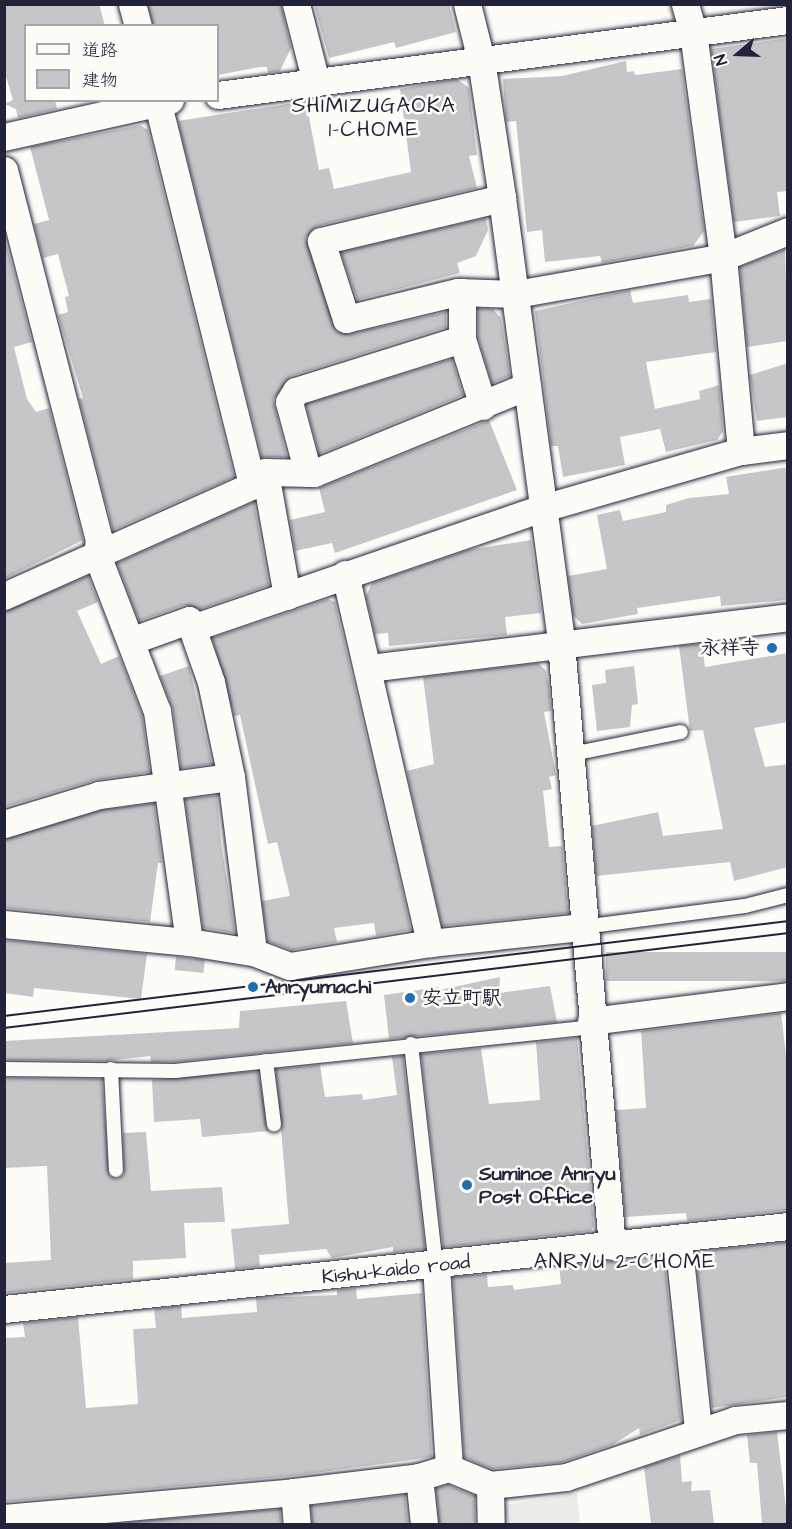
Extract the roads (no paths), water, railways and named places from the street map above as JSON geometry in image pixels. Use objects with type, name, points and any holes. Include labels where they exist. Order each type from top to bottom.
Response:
[{"type":"street","points":[[132,4],[137,24]]},
{"type":"street","points":[[296,4],[316,82]]},
{"type":"street","points":[[467,4],[481,60],[502,198],[561,642],[572,754],[591,1024],[612,1246]]},
{"type":"street","points":[[685,4],[693,32],[723,257],[741,451]]},
{"type":"street","points":[[219,95],[788,20]]},
{"type":"street","points":[[4,136],[157,102]]},
{"type":"street","points":[[162,102],[287,596]]},
{"type":"street","points":[[4,170],[99,539],[97,555],[133,640],[157,711],[165,786],[189,942]]},
{"type":"street","points":[[502,198],[321,241],[346,320],[462,292],[516,294],[723,257],[788,231]]},
{"type":"street","points":[[462,292],[462,339],[483,406]]},
{"type":"street","points":[[308,473],[289,402],[296,391],[462,339]]},
{"type":"street","points":[[4,596],[259,482],[265,472],[308,473],[483,406],[527,386]]},
{"type":"street","points":[[192,628],[543,508],[741,451],[788,445]]},
{"type":"street","points":[[345,574],[369,668],[430,943]]},
{"type":"street","points":[[369,668],[561,642],[788,617]]},
{"type":"street","points":[[133,640],[189,620],[211,682],[231,777],[253,952]]},
{"type":"street","points":[[4,824],[99,795],[231,777]]},
{"type":"street","points":[[4,924],[189,942],[253,952],[290,966],[430,943],[583,927]]},
{"type":"street","points":[[591,1024],[788,996]]},
{"type":"street","name":"Kishu-kaido road","points":[[4,1309],[436,1266],[788,1226]]},
{"type":"street","points":[[678,1239],[698,1430]]},
{"type":"street","points":[[436,1266],[449,1468]]},
{"type":"street","points":[[4,1518],[150,1514],[294,1492],[419,1477],[449,1468],[490,1485],[566,1477],[698,1430],[735,1420],[788,1415]]},
{"type":"street","points":[[419,1477],[424,1524]]},
{"type":"street","points":[[490,1485],[491,1524]]},
{"type":"street","points":[[294,1492],[297,1524]]},
{"type":"lane","points":[[572,754],[681,732]]},
{"type":"lane","points":[[583,927],[745,906],[788,895]]},
{"type":"lane","points":[[4,1069],[176,1071],[591,1024]]},
{"type":"lane","points":[[411,1044],[436,1266]]},
{"type":"lane","points":[[266,1061],[274,1124]]},
{"type":"lane","points":[[111,1069],[116,1170]]},
{"type":"tram line","points":[[4,1016],[788,921]]},
{"type":"tram line","points":[[4,1028],[788,933]]},
{"type":"place","name":"永祥寺","points":[[772,648]]},
{"type":"place","name":"Anryumachi","points":[[253,987]]},
{"type":"place","name":"安立町駅","points":[[410,998]]},
{"type":"place","name":"Suminoe Anryu Post Office","points":[[467,1185]]},
{"type":"district","name":"SHIMIZUGAOKA 1-CHOME","points":[[374,118]]},
{"type":"district","name":"ANRYU 2-CHOME","points":[[625,1262]]}]
